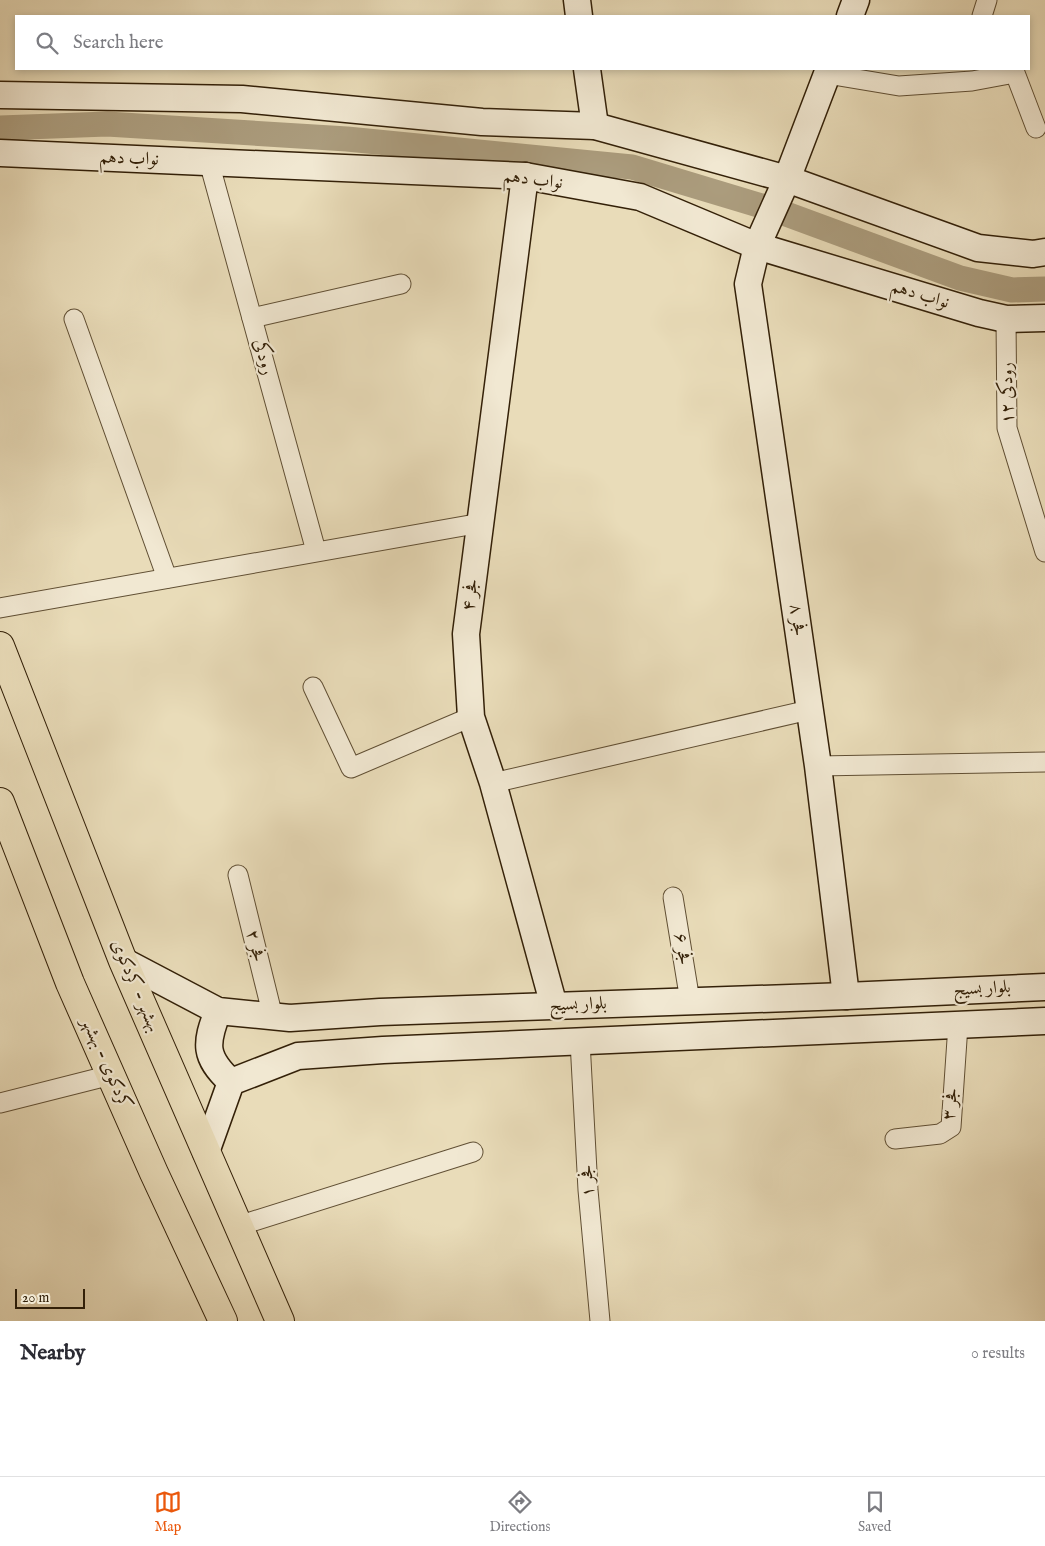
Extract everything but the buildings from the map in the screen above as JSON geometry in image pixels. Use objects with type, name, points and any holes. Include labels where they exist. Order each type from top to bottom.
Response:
[{"type":"highway","name":"بهشهر - کردکوی","points":[[0,646],[123,961],[280,1321]]},
{"type":"highway","name":"کردکوی - بهشهر","points":[[0,802],[70,984],[223,1321]]},
{"type":"street","points":[[577,0],[579,15]]},
{"type":"street","points":[[850,15],[856,0]]},
{"type":"street","points":[[982,15],[987,0]]},
{"type":"street","points":[[587,70],[595,126]]},
{"type":"street","points":[[828,71],[899,86],[972,81],[1015,72],[1036,128]]},
{"type":"street","name":"فجر ۸","points":[[828,71],[787,179],[757,246],[748,284],[818,766],[846,996]]},
{"type":"street","points":[[0,95],[242,99],[482,122],[595,126],[787,179],[978,248],[1033,254],[1045,252]]},
{"type":"street","name":"نواب دهم","points":[[0,153],[525,176],[640,197],[757,246],[979,313],[1006,319],[1045,318]]},
{"type":"street","name":"رودکی","points":[[209,162],[316,552]]},
{"type":"street","name":"فجر ۴","points":[[525,176],[466,634],[471,717],[494,783],[554,1006]]},
{"type":"street","points":[[252,318],[401,284]]},
{"type":"street","points":[[74,319],[167,578]]},
{"type":"street","name":"رودکی ۱۲","points":[[1006,319],[1007,428],[1045,552]]},
{"type":"street","points":[[0,608],[481,523]]},
{"type":"street","points":[[313,687],[351,768],[471,717]]},
{"type":"street","points":[[494,783],[809,710]]},
{"type":"street","points":[[818,766],[1045,762]]},
{"type":"street","name":"فجر ۲","points":[[238,875],[273,1017]]},
{"type":"street","name":"فجر ۶","points":[[673,897],[690,1001]]},
{"type":"street","name":"بلوار بسیج","points":[[123,961],[218,1010],[290,1018],[380,1012],[846,996],[1045,987]]},
{"type":"street","points":[[206,1152],[231,1082],[217,1069],[210,1055],[209,1043],[212,1026],[218,1010]]},
{"type":"street","name":"بلوار بسیج","points":[[231,1082],[298,1056],[383,1050],[1045,1021]]},
{"type":"street","name":"فجر ۳","points":[[895,1139],[940,1134],[951,1127],[958,1025]]},
{"type":"street","name":"فجر ۱","points":[[580,1041],[588,1190],[600,1321]]},
{"type":"street","points":[[0,1103],[111,1075]]},
{"type":"street","points":[[238,1226],[473,1152]]},
{"type":"waterway","points":[[0,128],[107,124],[347,139],[632,167],[778,211],[960,278],[1012,290],[1045,289]]}]
